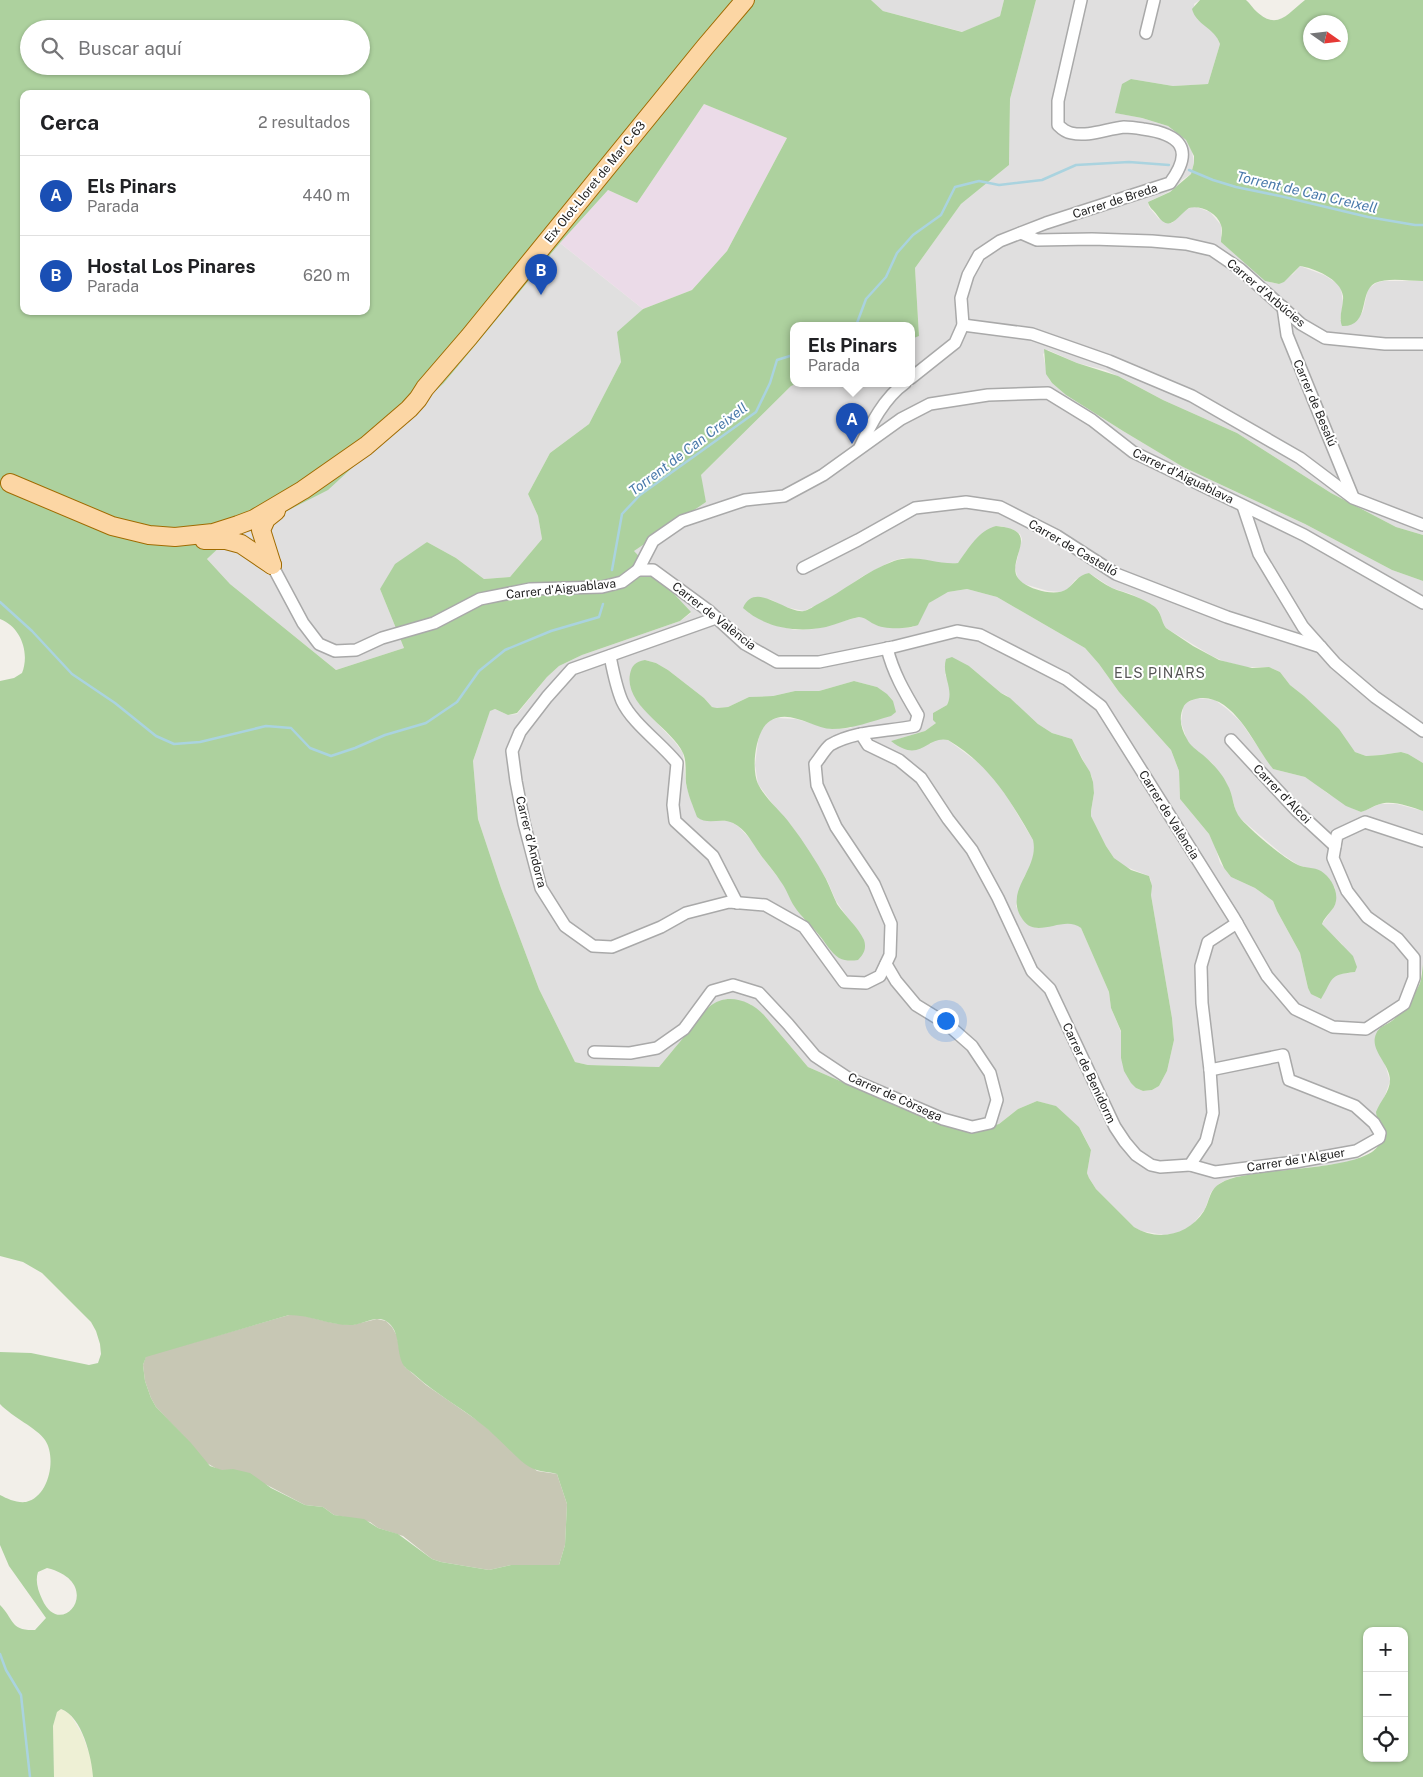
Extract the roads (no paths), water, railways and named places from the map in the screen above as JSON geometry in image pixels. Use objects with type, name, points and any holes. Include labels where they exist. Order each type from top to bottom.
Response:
[{"type":"main road","name":"Eix Olot-Lloret de Mar C-63","points":[[5,482],[112,526],[160,541],[226,540],[250,532],[269,516],[322,482],[334,468],[366,446],[409,409],[704,47],[745,0]]},
{"type":"main road","name":"Eix Olot-Lloret de Mar C-63","points":[[5,482],[25,484],[132,522],[182,528],[213,524],[229,519],[276,495],[352,445],[425,388]]},
{"type":"main road","points":[[250,532],[346,454],[352,445]]},
{"type":"main road","points":[[132,522],[150,531],[187,533],[220,527],[250,532],[272,565]]},
{"type":"street","name":"Carrer de Breda","points":[[963,324],[961,298],[968,275],[979,254],[1000,241],[1046,223],[1170,183],[1180,170],[1183,152],[1176,139],[1158,131],[1125,127],[1092,134],[1069,133],[1058,125],[1058,101],[1081,0]]},
{"type":"street","points":[[1146,33],[1154,0]]},
{"type":"street","name":"Carrer d'Arbúcies","points":[[1021,233],[1037,240],[1152,241],[1186,244],[1212,250],[1240,269],[1301,324],[1325,338],[1385,344],[1423,344]]},
{"type":"street","name":"Carrer de Besalú","points":[[1283,307],[1286,335],[1353,498]]},
{"type":"street","points":[[915,375],[955,343],[963,324],[1032,334],[1109,361],[1192,396],[1300,458],[1353,498],[1423,525]]},
{"type":"street","points":[[859,448],[872,422],[899,387]]},
{"type":"street","name":"Carrer d'Aiguablava","points":[[272,565],[303,623],[319,644],[335,651],[356,650],[382,638],[434,623],[480,599],[530,589],[602,587],[622,582],[638,570],[653,541],[682,521],[745,500],[784,496],[824,475],[901,419],[930,404],[988,395],[1048,393],[1092,420],[1133,452],[1304,535],[1423,603]]},
{"type":"street","name":"Carrer de Castelló","points":[[803,568],[915,508],[966,502],[1000,507],[1057,536],[1116,574],[1227,616],[1321,647]]},
{"type":"street","points":[[1243,506],[1259,554],[1303,627],[1335,663],[1375,698],[1423,731]]},
{"type":"street","name":"Carrer de València","points":[[638,570],[654,570],[683,591],[745,644],[778,662],[819,662],[957,631],[980,635],[1066,679],[1101,706],[1237,923],[1267,976],[1295,1009],[1333,1027],[1366,1029],[1404,1004],[1414,978],[1414,958],[1398,939],[1367,917],[1346,891],[1333,858],[1335,846]]},
{"type":"street","points":[[1404,592],[1423,594]]},
{"type":"street","name":"Carrer d'Andorra","points":[[716,618],[572,670],[546,697],[520,732],[512,751],[516,781],[524,823],[541,888],[566,926],[593,946],[612,947],[661,927],[686,912],[729,902],[766,906],[804,927],[844,982],[866,983],[880,976],[886,964]]},
{"type":"street","points":[[886,964],[890,955],[890,924],[874,884],[836,827],[818,784],[815,764],[829,746],[860,734],[915,726],[918,715],[891,665],[887,648]]},
{"type":"street","points":[[610,656],[623,703],[645,731],[666,749],[677,763],[672,805],[675,821],[713,856],[737,903]]},
{"type":"street","name":"Carrer de Benidorm","points":[[860,734],[868,745],[899,760],[921,778],[948,819],[972,850],[998,898],[1032,971],[1050,989],[1114,1127],[1125,1142],[1136,1155],[1151,1165],[1160,1167],[1190,1166]]},
{"type":"street","name":"Carrer d'Alcoi","points":[[1231,740],[1297,811],[1335,846]]},
{"type":"street","points":[[1335,846],[1337,835],[1365,822],[1423,841]]},
{"type":"street","points":[[1190,1166],[1206,1141],[1212,1113],[1210,1070],[1202,1003],[1201,966],[1208,942],[1237,923]]},
{"type":"street","name":"Carrer de Còrsega","points":[[594,1052],[630,1053],[657,1048],[684,1029],[712,991],[734,985],[759,994],[815,1056],[848,1078],[943,1119],[972,1127],[990,1123],[997,1100],[990,1073],[972,1046],[947,1024],[916,1005],[896,981],[886,964]]},
{"type":"street","name":"Carrer de l'Alguer","points":[[1190,1166],[1215,1172],[1296,1162],[1356,1151],[1379,1138],[1380,1133],[1374,1123],[1355,1106],[1289,1080],[1283,1055],[1210,1070]]},
{"type":"waterway","name":"Torrent de Can Creixell","points":[[857,322],[866,299],[886,277],[897,253],[913,235],[941,215],[955,187],[979,181],[999,185],[1042,180],[1076,165],[1129,162],[1169,165]]},
{"type":"waterway","name":"Torrent de Can Creixell","points":[[1189,170],[1236,187],[1368,217],[1423,225]]},
{"type":"waterway","name":"Torrent de Can Creixell","points":[[612,570],[622,514],[640,495],[756,412],[770,383],[777,360],[790,356]]},
{"type":"waterway","name":"Torrent de Can Creixell","points":[[0,602],[32,631],[72,674],[115,703],[156,736],[174,744],[200,742],[266,726],[291,728],[310,748],[331,756],[385,735],[426,723],[457,702],[479,671],[505,650],[551,631],[599,617],[603,604]]},
{"type":"waterway","points":[[0,1654],[6,1670],[21,1695],[30,1777]]},
{"type":"place","name":"Hostal Los Pinares","points":[[541,295]]},
{"type":"place","name":"Els Pinars","points":[[852,444]]},
{"type":"district","name":"ELS PINARS","points":[[1160,673]]}]
